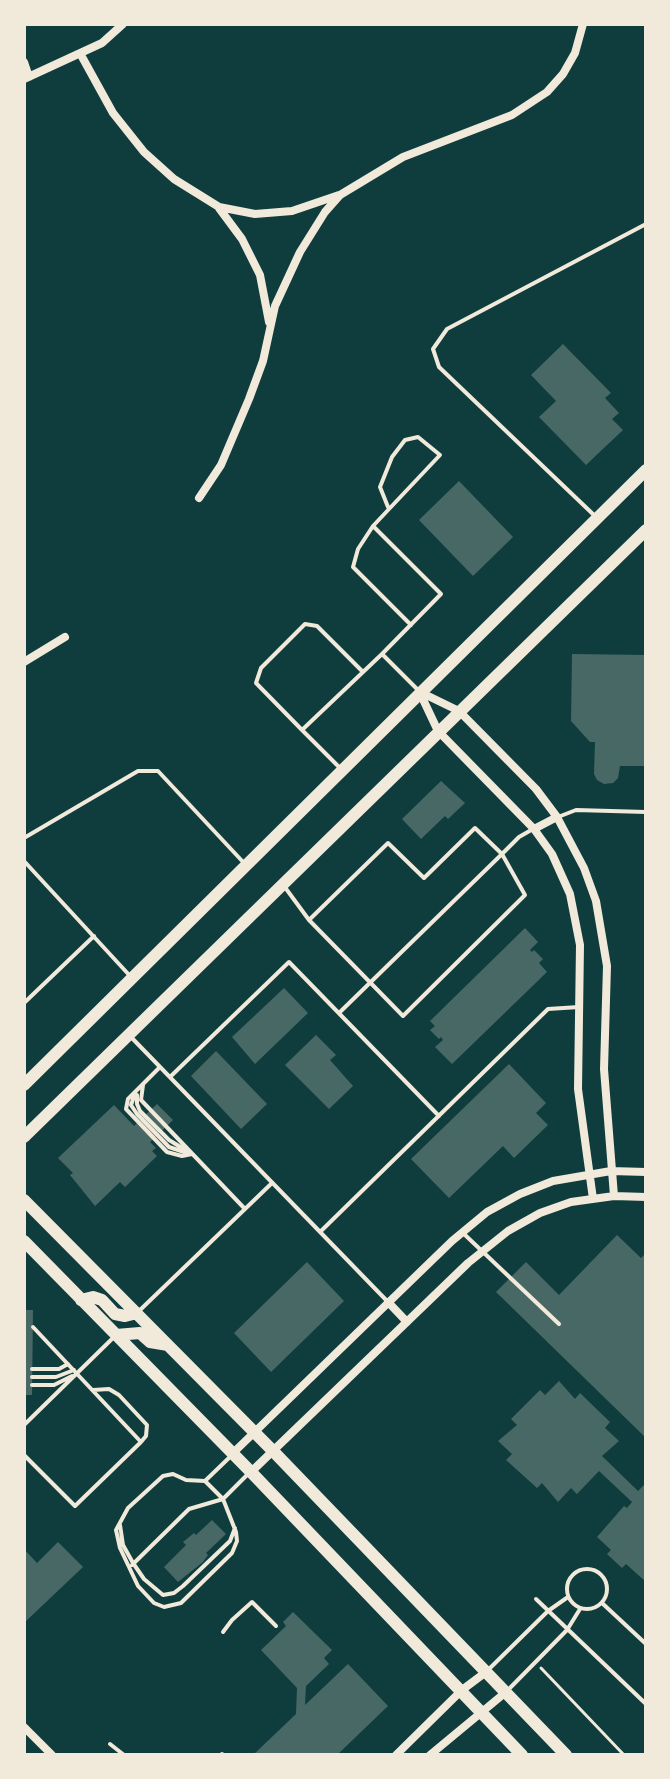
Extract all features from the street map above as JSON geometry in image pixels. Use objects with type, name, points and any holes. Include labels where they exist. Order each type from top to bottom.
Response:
[{"type":"main road","points":[[24,1085],[646,470]]},
{"type":"main road","points":[[24,1137],[646,530]]},
{"type":"main road","points":[[24,1200],[273,1451],[566,1755]]},
{"type":"main road","points":[[24,1241],[233,1453],[522,1755]]},
{"type":"main road","points":[[81,1300],[93,1297],[102,1300],[115,1314],[125,1316],[137,1313]]},
{"type":"main road","points":[[116,1335],[140,1333],[150,1342],[168,1345]]},
{"type":"street","points":[[24,62],[26,78],[81,55],[102,43],[123,24]]},
{"type":"street","points":[[81,55],[113,113],[144,152],[174,179],[219,207],[255,214],[292,211],[340,195],[403,157],[512,115],[547,92],[563,74],[575,53],[583,24]]},
{"type":"street","points":[[199,498],[221,465],[249,399],[263,361],[275,306],[300,252],[325,212],[340,195]]},
{"type":"street","points":[[219,207],[242,239],[260,275],[270,328]]},
{"type":"street","points":[[24,662],[65,637]]},
{"type":"street","points":[[420,692],[459,711],[536,789],[557,817],[584,868],[596,901],[607,966],[604,1069],[614,1196]]},
{"type":"street","points":[[420,692],[438,731],[534,829],[552,854],[575,911],[581,960],[578,1089],[593,1199]]},
{"type":"street","points":[[534,829],[557,817]]},
{"type":"street","points":[[233,1453],[388,1302],[487,1212],[553,1181],[611,1171],[646,1172]]},
{"type":"street","points":[[251,1472],[480,1253],[508,1231],[540,1213],[571,1202],[614,1196],[646,1197]]},
{"type":"street","points":[[388,1302],[407,1322]]},
{"type":"street","points":[[396,1755],[462,1690],[486,1672]]},
{"type":"street","points":[[430,1755],[506,1692]]},
{"type":"street","points":[[24,1727],[52,1755]]},
{"type":"lane","points":[[597,517],[439,367],[433,349],[447,329],[646,224]]},
{"type":"lane","points":[[388,507],[380,487],[392,457],[405,440],[418,437],[440,455],[373,526],[358,549],[353,567],[411,625]]},
{"type":"lane","points":[[302,730],[441,594],[373,526]]},
{"type":"lane","points":[[341,769],[256,683],[261,668],[305,624],[317,626],[363,672]]},
{"type":"lane","points":[[382,654],[420,692]]},
{"type":"lane","points":[[24,838],[138,771],[158,771],[245,864]]},
{"type":"lane","points":[[557,817],[576,810],[646,812]]},
{"type":"lane","points":[[282,884],[309,920],[403,1016],[525,895],[502,854],[475,828],[424,878],[388,843],[309,920]]},
{"type":"lane","points":[[339,1013],[519,837],[534,829]]},
{"type":"lane","points":[[24,861],[131,978]]},
{"type":"lane","points":[[24,1003],[94,936]]},
{"type":"lane","points":[[170,1077],[289,962],[439,1116]]},
{"type":"lane","points":[[320,1232],[548,1009],[581,1007]]},
{"type":"lane","points":[[128,1034],[388,1302]]},
{"type":"lane","points":[[160,1067],[126,1104],[132,1116],[167,1152],[182,1156],[192,1154]]},
{"type":"lane","points":[[139,1088],[141,1100],[245,1209]]},
{"type":"lane","points":[[137,1313],[272,1183]]},
{"type":"lane","points":[[462,1232],[480,1253],[559,1324]]},
{"type":"lane","points":[[33,1327],[141,1442]]},
{"type":"lane","points":[[24,1425],[116,1335]]},
{"type":"lane","points":[[32,1369],[59,1369],[68,1364]]},
{"type":"lane","points":[[32,1377],[56,1377],[76,1372]]},
{"type":"lane","points":[[32,1385],[54,1385],[76,1372]]},
{"type":"lane","points":[[24,1455],[75,1506],[146,1436],[147,1425],[119,1395],[109,1389],[93,1390]]},
{"type":"lane","points":[[205,1481],[233,1453]]},
{"type":"lane","points":[[132,1565],[189,1509],[223,1499],[251,1472]]},
{"type":"lane","points":[[132,1565],[138,1586],[154,1603],[173,1607],[181,1603],[232,1553],[237,1541],[235,1528],[223,1499],[205,1481],[186,1480],[173,1474],[163,1476],[128,1508],[116,1530],[117,1539],[132,1565],[157,1593],[170,1595],[222,1550],[235,1528]]},
{"type":"lane","points":[[583,1569],[590,1569],[602,1576],[606,1581],[607,1595],[602,1603],[593,1609],[580,1609],[568,1597],[566,1588],[572,1576],[583,1569]]},
{"type":"lane","points":[[486,1672],[548,1611],[568,1597]]},
{"type":"lane","points":[[536,1599],[646,1704]]},
{"type":"lane","points":[[223,1632],[252,1602],[276,1626]]},
{"type":"lane","points":[[602,1603],[646,1644]]},
{"type":"lane","points":[[506,1692],[567,1630],[580,1609]]},
{"type":"lane","points":[[110,1744],[124,1755]]},
{"type":"path","points":[[541,1668],[624,1755]]},
{"type":"building","points":[[563,344],[611,393],[605,398],[619,413],[612,419],[623,430],[586,465],[539,417],[556,401],[531,375]]},
{"type":"building","points":[[459,481],[513,537],[473,576],[419,520]]},
{"type":"building","points":[[572,654],[646,655],[646,766],[620,766],[618,778],[613,783],[604,784],[597,780],[594,774],[595,742],[590,742],[571,721]]},
{"type":"building","points":[[441,781],[465,803],[448,819],[445,816],[421,839],[402,819]]},
{"type":"building","points":[[525,928],[538,942],[530,950],[543,959],[539,963],[547,972],[452,1064],[435,1047],[443,1040],[430,1030],[435,1026],[430,1021]]},
{"type":"building","points":[[284,988],[308,1013],[255,1064],[232,1037]]},
{"type":"building","points":[[316,1035],[336,1055],[330,1060],[353,1086],[329,1109],[285,1065]]},
{"type":"building","points":[[216,1051],[267,1104],[241,1129],[191,1076]]},
{"type":"building","points":[[509,1064],[546,1103],[536,1113],[548,1125],[514,1158],[503,1146],[449,1198],[411,1159]]},
{"type":"building","points":[[157,1104],[173,1120],[150,1142],[156,1148],[152,1151],[157,1156],[125,1187],[120,1182],[95,1206],[70,1175],[73,1173],[58,1158],[114,1105],[134,1126]]},
{"type":"building","points":[[617,1235],[641,1258],[646,1253],[646,1438],[496,1292],[526,1262],[559,1295]]},
{"type":"building","points":[[307,1262],[344,1301],[271,1372],[234,1333]]},
{"type":"building","points":[[24,1310],[33,1310],[32,1395],[24,1395]]},
{"type":"building","points":[[559,1381],[575,1399],[580,1393],[610,1422],[605,1428],[619,1441],[602,1456],[638,1491],[646,1483],[646,1582],[626,1564],[622,1568],[607,1554],[611,1550],[597,1537],[624,1506],[627,1508],[632,1502],[599,1471],[577,1494],[571,1488],[558,1502],[542,1483],[537,1488],[506,1460],[512,1454],[498,1441],[517,1425],[511,1419],[540,1390],[545,1395]]},
{"type":"building","points":[[212,1520],[226,1534],[206,1553],[208,1555],[203,1562],[178,1582],[164,1567],[186,1545],[183,1542]]},
{"type":"building","points":[[58,1542],[83,1567],[25,1622],[24,1549],[37,1563]]},
{"type":"building","points":[[293,1612],[332,1650],[324,1658],[329,1664],[306,1686],[305,1705],[348,1664],[388,1706],[337,1755],[253,1755],[296,1714],[297,1688],[261,1650],[286,1626],[283,1622]]}]
